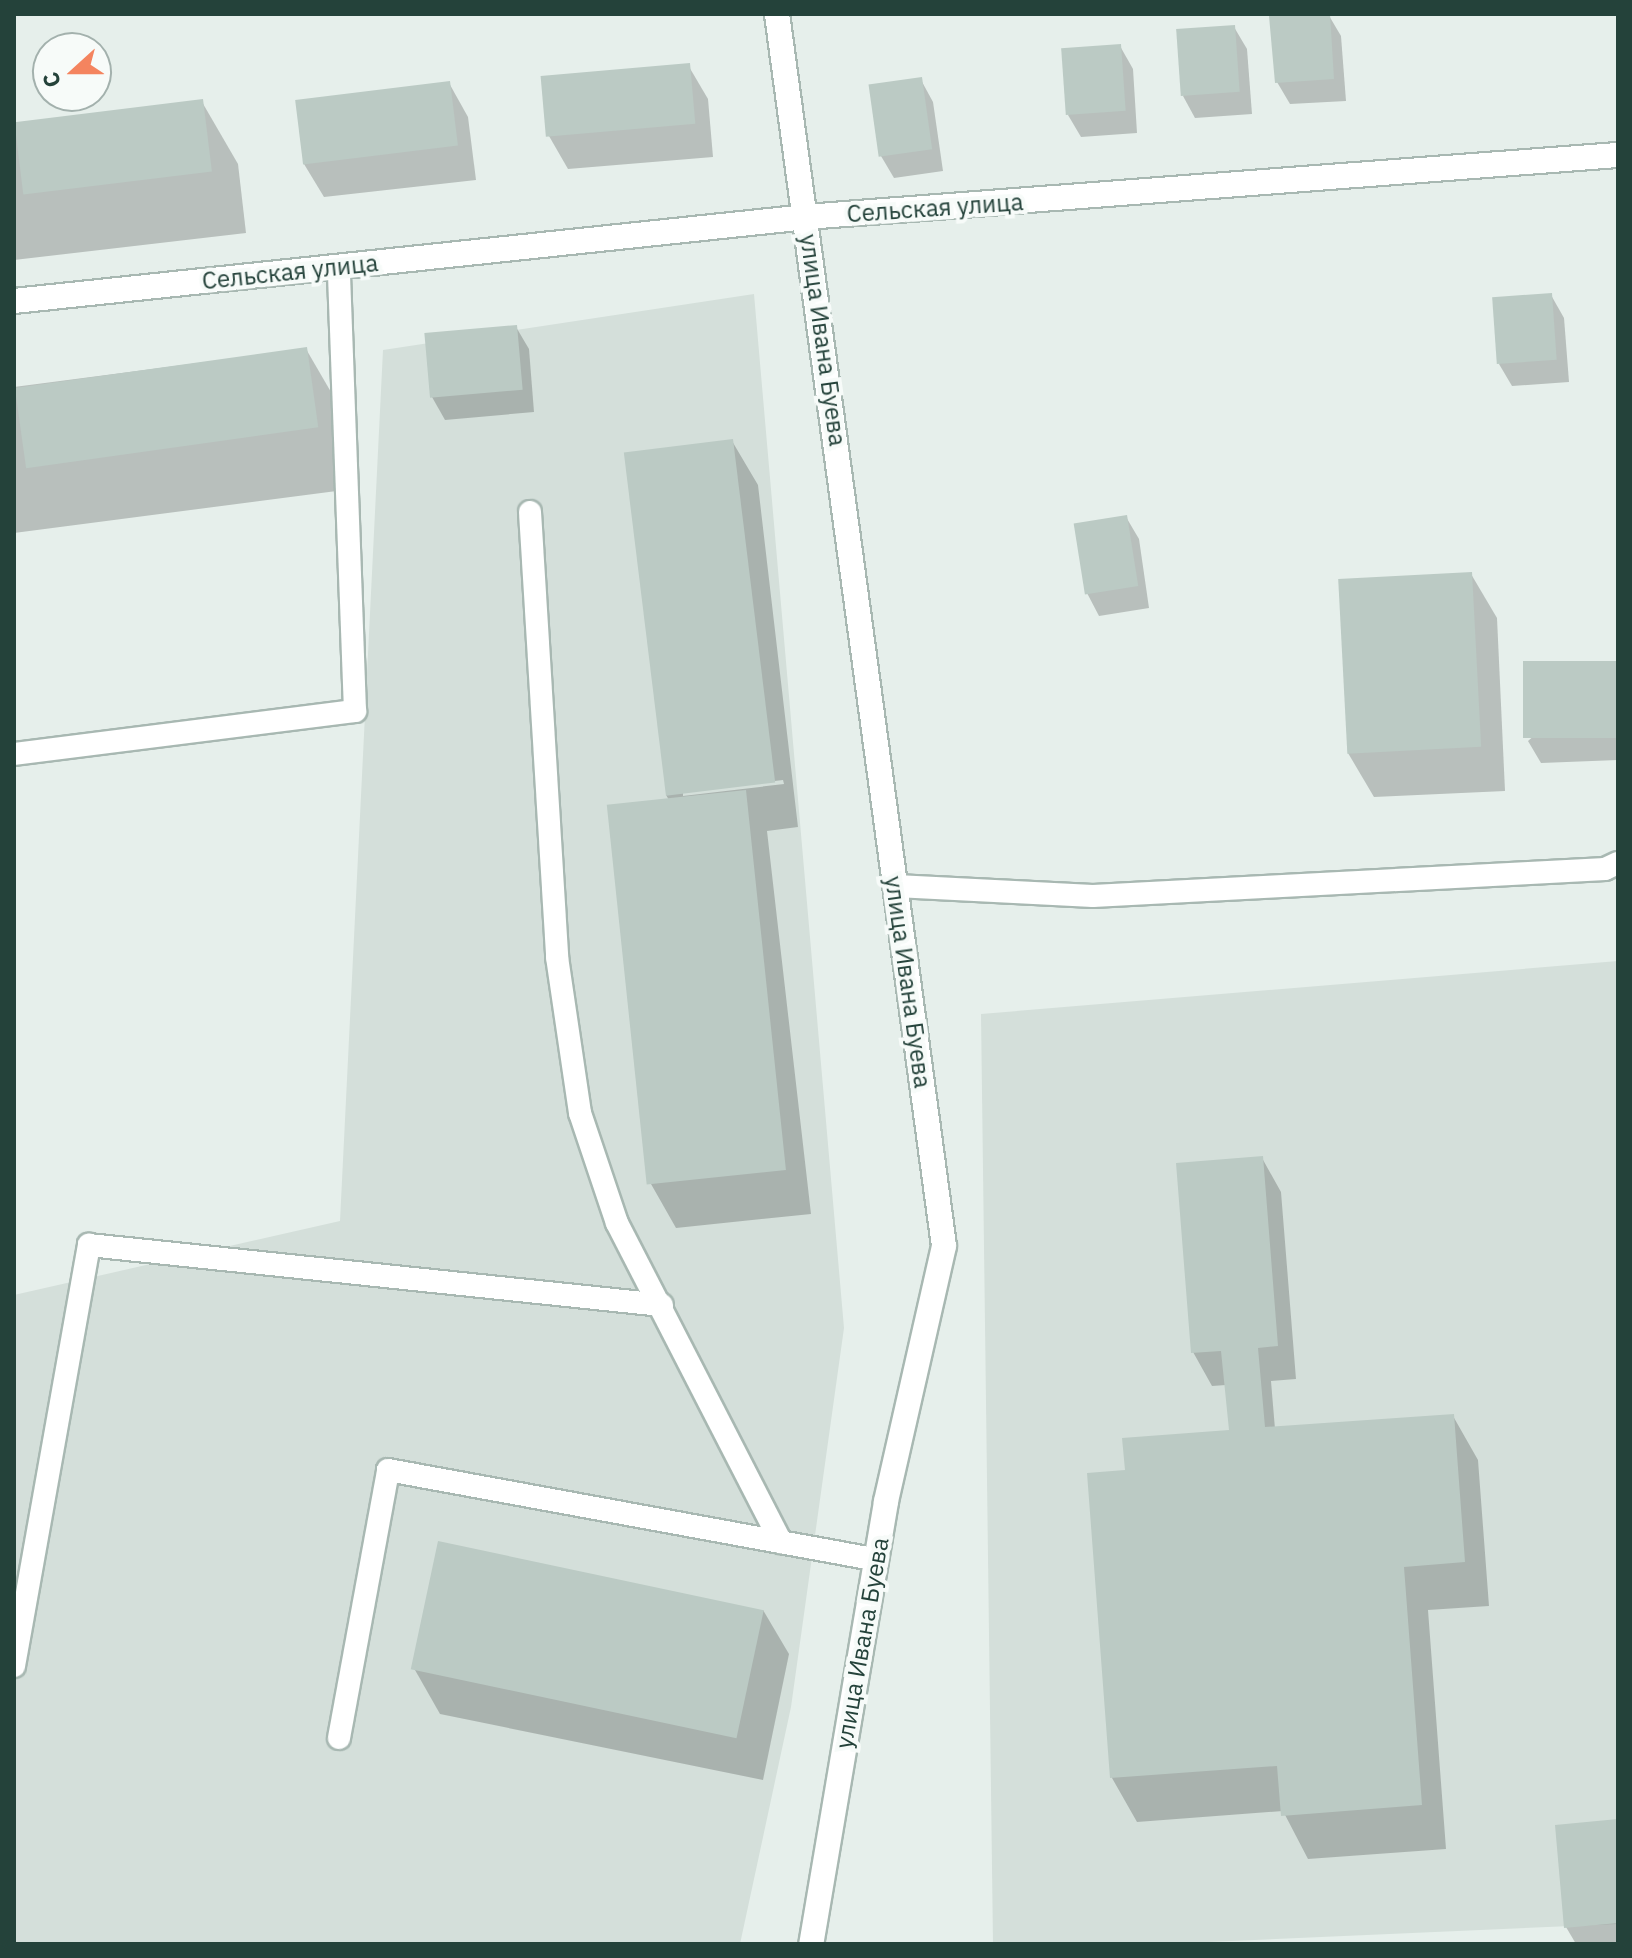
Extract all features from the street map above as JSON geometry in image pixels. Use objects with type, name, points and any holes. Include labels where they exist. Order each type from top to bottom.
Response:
[{"type":"street","name":"улица Ивана Буева","points":[[777,14],[944,1246],[886,1502],[811,1944]]},
{"type":"street","name":"Сельская улица","points":[[14,301],[806,217],[1618,155]]},
{"type":"lane","points":[[14,754],[355,711],[339,267]]},
{"type":"lane","points":[[530,512],[557,957],[580,1113],[617,1223],[662,1305],[781,1542]]},
{"type":"lane","points":[[896,886],[1093,896],[1589,870],[1618,863]]},
{"type":"lane","points":[[14,1666],[89,1245],[662,1305]]},
{"type":"lane","points":[[339,1738],[388,1470],[877,1560]]},
{"type":"shaded area","points":[[754,294],[844,1328],[791,1707],[740,1944],[14,1944],[14,1295],[340,1221],[383,350]]},
{"type":"shaded area","points":[[1618,961],[1618,1924],[1162,1944],[993,1944],[981,1014]]},
{"type":"building","points":[[1330,14],[1334,79],[1275,83],[1269,16]]},
{"type":"building","points":[[1235,25],[1240,92],[1181,96],[1176,29]]},
{"type":"building","points":[[1121,44],[1126,111],[1066,115],[1061,48]]},
{"type":"building","points":[[690,63],[695,124],[546,137],[541,76]]},
{"type":"building","points":[[922,77],[932,149],[879,157],[869,85]]},
{"type":"building","points":[[450,81],[458,146],[303,165],[295,100]]},
{"type":"building","points":[[203,99],[212,171],[23,195],[14,122]]},
{"type":"building","points":[[1552,293],[1557,360],[1497,364],[1492,297]]},
{"type":"building","points":[[517,325],[523,390],[430,398],[424,333]]},
{"type":"building","points":[[307,347],[318,427],[26,468],[15,388]]},
{"type":"building","points":[[733,439],[775,782],[666,796],[624,452]]},
{"type":"building","points":[[1127,515],[1138,586],[1085,595],[1074,523]]},
{"type":"building","points":[[1472,572],[1481,747],[1347,754],[1338,579]]},
{"type":"building","points":[[1523,661],[1618,661],[1618,738],[1523,738]]},
{"type":"building","points":[[746,790],[786,1170],[647,1185],[607,805]]},
{"type":"building","points":[[1263,1156],[1278,1346],[1258,1348],[1265,1427],[1454,1414],[1465,1562],[1404,1567],[1422,1805],[1281,1816],[1277,1766],[1110,1778],[1087,1473],[1125,1470],[1122,1438],[1229,1430],[1221,1351],[1191,1353],[1176,1163]]},
{"type":"building","points":[[438,1541],[764,1610],[736,1738],[411,1669]]},
{"type":"building","points":[[1618,1819],[1618,1923],[1564,1928],[1555,1825]]}]
